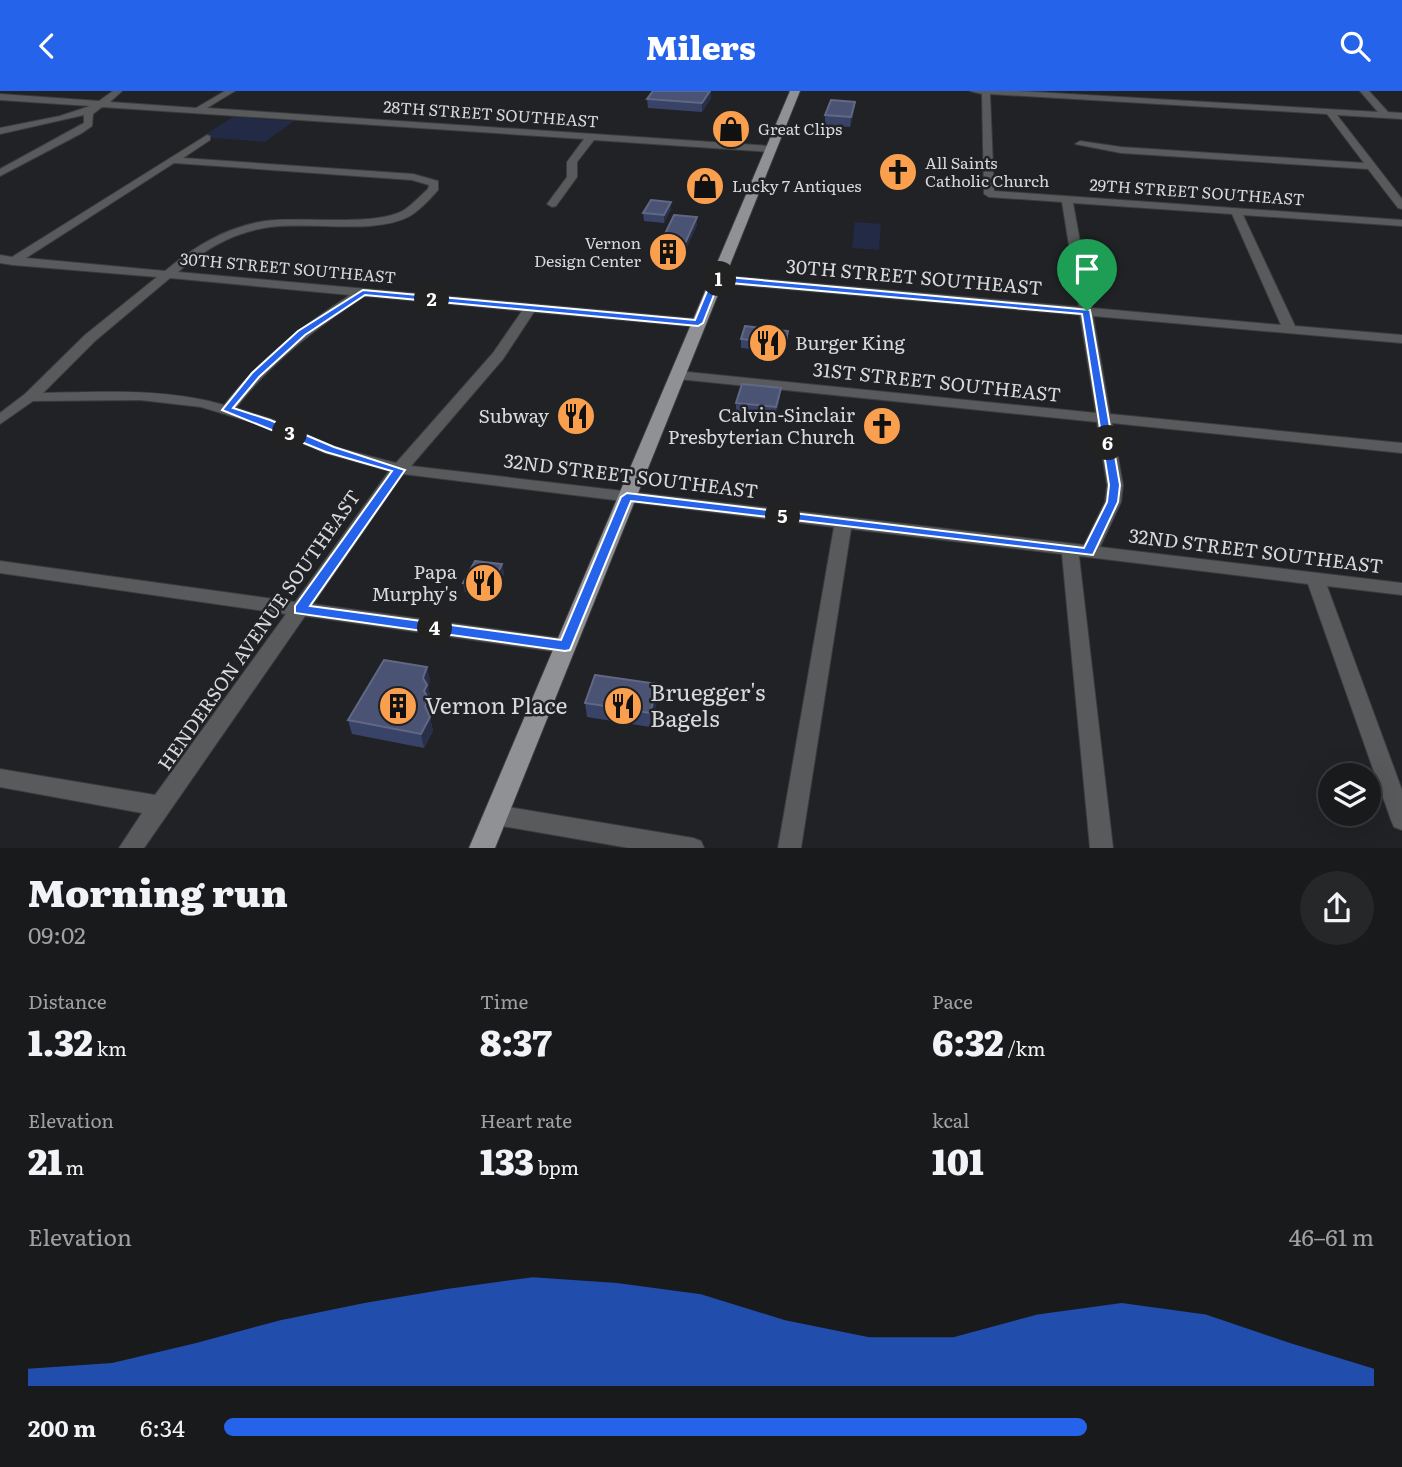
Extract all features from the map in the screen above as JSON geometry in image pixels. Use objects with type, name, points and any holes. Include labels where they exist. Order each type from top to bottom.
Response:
[{"type":"main road","points":[[482,848],[795,91]]},
{"type":"street","points":[[0,173],[79,131],[89,124],[88,113],[118,91]]},
{"type":"street","points":[[198,110],[231,91]]},
{"type":"street","points":[[974,91],[1142,96],[1402,116]]},
{"type":"street","points":[[1364,91],[1385,115]]},
{"type":"street","name":"29TH STREET SOUTHEAST","points":[[986,92],[989,194],[1402,223]]},
{"type":"street","name":"28TH STREET SOUTHEAST","points":[[0,97],[771,149]]},
{"type":"street","points":[[0,131],[72,114],[100,104]]},
{"type":"street","points":[[1329,111],[1402,206]]},
{"type":"street","points":[[552,204],[572,177],[572,162],[591,137]]},
{"type":"street","points":[[7,260],[208,138]]},
{"type":"street","points":[[1080,144],[1121,150],[1371,166]]},
{"type":"street","points":[[0,420],[30,397],[90,338],[206,245],[220,237],[250,227],[285,223],[371,221],[396,217],[407,213],[433,190],[434,183],[413,177],[173,160]]},
{"type":"street","points":[[1067,198],[1115,485],[1112,502],[1079,551],[1102,848]]},
{"type":"street","points":[[1235,211],[1290,329]]},
{"type":"street","name":"30TH STREET SOUTHEAST","points":[[7,260],[698,323]]},
{"type":"street","name":"30TH STREET SOUTHEAST","points":[[716,279],[1402,339]]},
{"type":"street","points":[[227,410],[256,375],[301,333],[363,292]]},
{"type":"street","name":"HENDERSON AVENUE SOUTHEAST","points":[[130,848],[399,470],[498,356],[530,308]]},
{"type":"street","name":"31ST STREET SOUTHEAST","points":[[678,375],[1402,448]]},
{"type":"street","name":"32ND STREET SOUTHEAST","points":[[30,397],[140,396],[202,403],[267,422],[330,450],[399,470],[1402,589]]},
{"type":"street","points":[[789,848],[842,523]]},
{"type":"street","points":[[0,567],[565,646]]},
{"type":"street","points":[[1315,579],[1402,820]]},
{"type":"street","points":[[0,778],[160,806]]},
{"type":"street","points":[[496,815],[693,848]]},
{"type":"shaded area","points":[[233,117],[294,121],[265,142],[201,137]]},
{"type":"shaded area","points":[[855,222],[881,224],[879,250],[852,248]]},
{"type":"building","points":[[653,91],[710,91],[702,103],[647,99]]},
{"type":"building","points":[[831,100],[855,102],[851,117],[825,115]]},
{"type":"building","points":[[651,200],[671,202],[664,215],[643,213]]},
{"type":"building","points":[[674,215],[697,217],[683,248],[659,246]]},
{"type":"building","points":[[745,326],[788,331],[785,344],[741,339]]},
{"type":"building","points":[[742,384],[781,388],[776,407],[736,403]]},
{"type":"building","points":[[475,561],[502,564],[491,587],[463,583]]},
{"type":"building","name":"Vernon Place","points":[[384,660],[427,667],[423,678],[427,685],[424,691],[429,700],[425,706],[430,717],[421,734],[348,720]]},
{"type":"building","points":[[595,675],[658,684],[650,713],[585,703]]},
{"type":"place","name":"Great Clips","points":[[731,129]]},
{"type":"place","name":"All Saints Catholic Church","points":[[898,172]]},
{"type":"place","name":"Lucky 7 Antiques","points":[[705,186]]},
{"type":"place","name":"Vernon Design Center","points":[[668,252]]},
{"type":"place","name":"Burger King","points":[[768,343]]},
{"type":"place","name":"Subway","points":[[576,416]]},
{"type":"place","name":"Calvin-Sinclair Presbyterian Church","points":[[882,426]]},
{"type":"place","name":"Papa Murphy's","points":[[484,583]]},
{"type":"place","name":"Vernon Place","points":[[398,706]]},
{"type":"place","name":"Bruegger's Bagels","points":[[623,706]]},
{"type":"route","points":[[716,279],[1087,311],[1115,485],[1112,502],[1088,552],[627,497],[565,646],[300,610],[399,470],[330,450],[267,422],[227,410],[256,375],[301,333],[363,292],[698,323],[716,279]]}]
